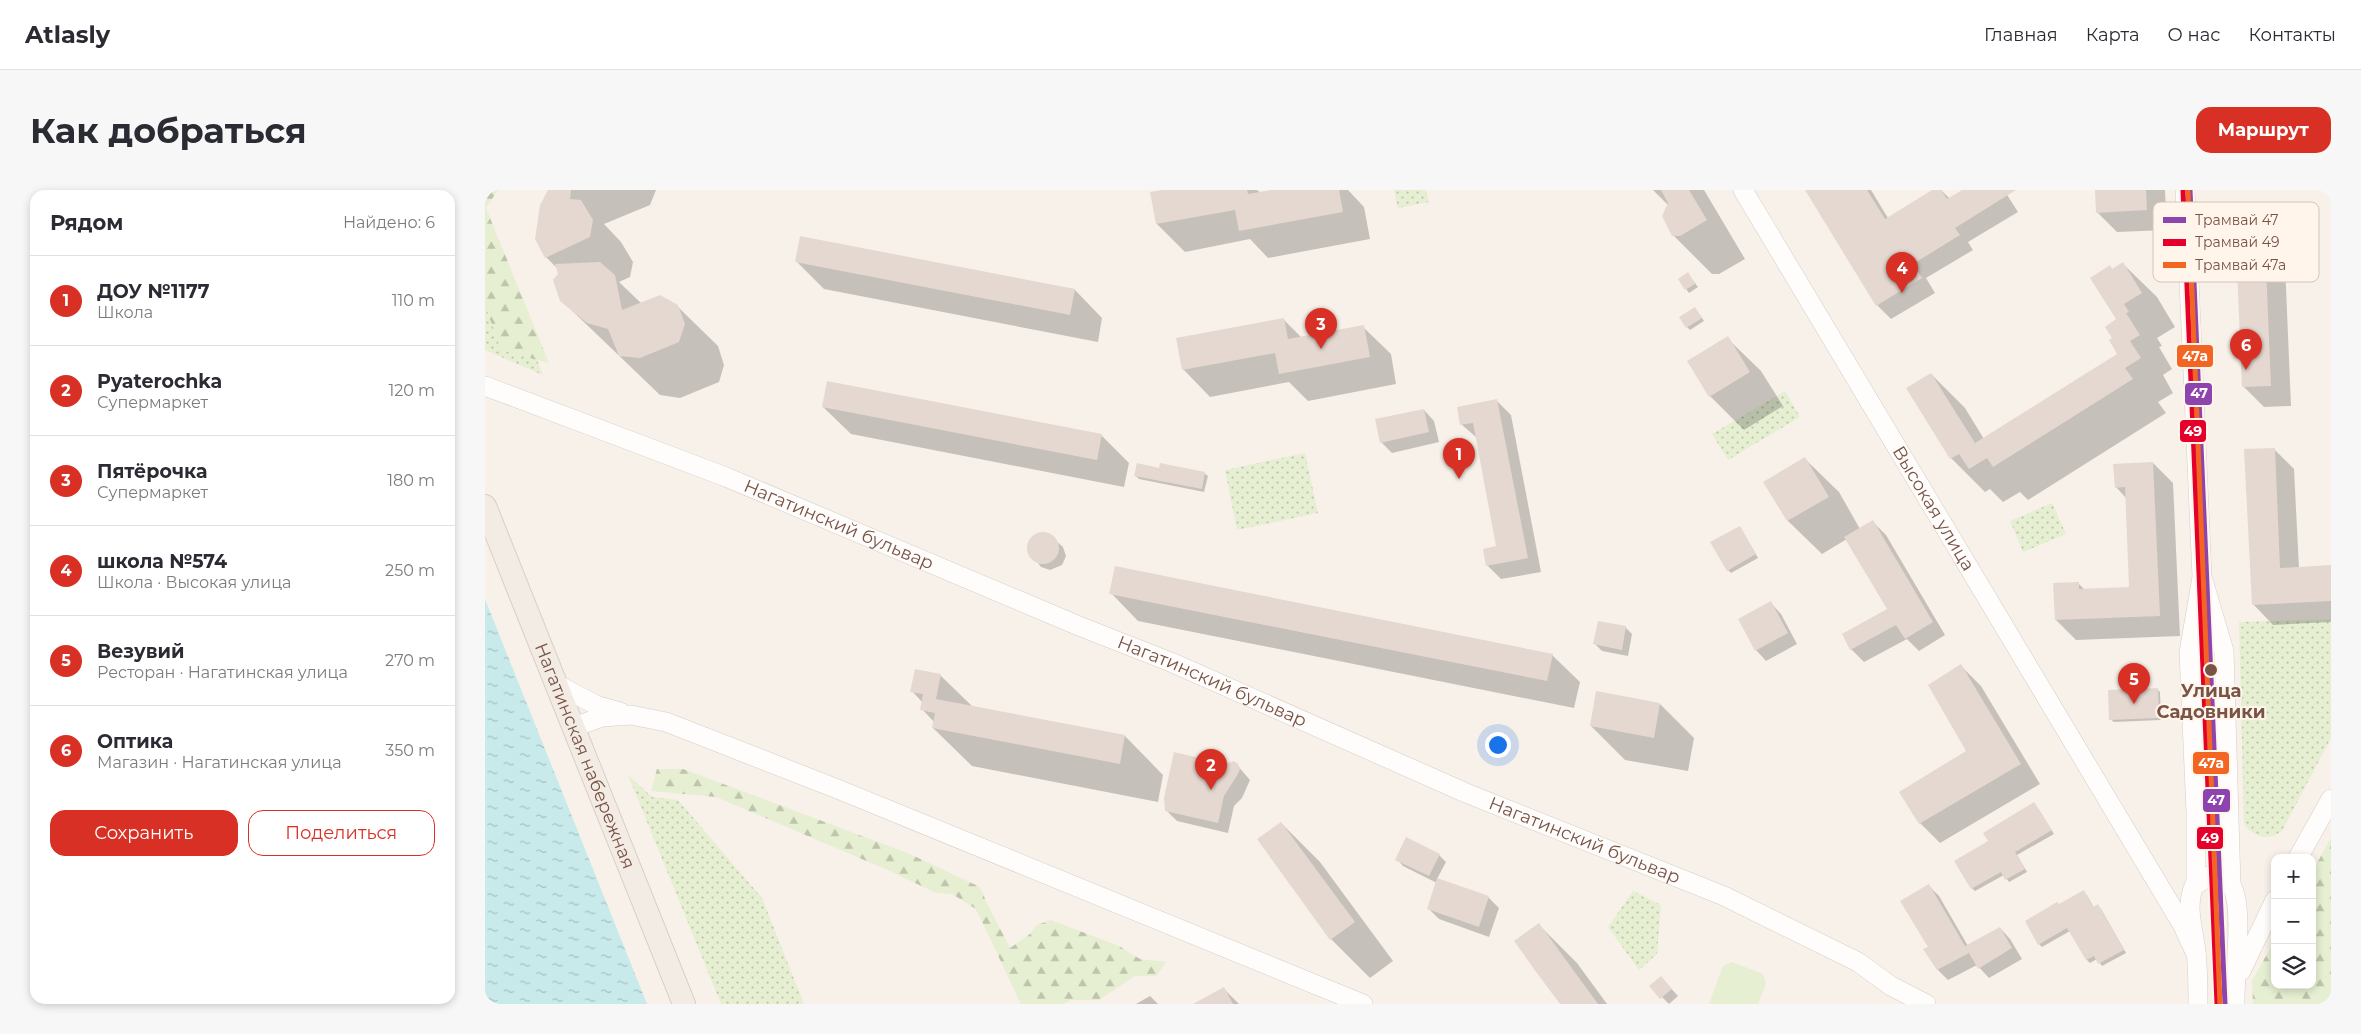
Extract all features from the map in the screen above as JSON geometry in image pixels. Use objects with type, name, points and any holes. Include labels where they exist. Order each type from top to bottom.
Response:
[{"type":"main road","name":"Нагатинская набережная","points":[[485,506],[684,1004]]},
{"type":"street","name":"Высокая улица","points":[[1743,190],[2182,924],[2196,954]]},
{"type":"street","points":[[2189,282],[2202,576],[2189,652],[2196,813],[2195,885],[2191,893],[2191,917],[2196,954],[2198,1004]]},
{"type":"street","name":"Нагатинский бульвар","points":[[485,386],[726,477],[1079,626],[1173,663],[1466,793],[1723,896],[1858,962],[1891,986],[1926,1004]]},
{"type":"street","points":[[2202,576],[2224,651],[2238,950],[2235,998]]},
{"type":"street","points":[[557,684],[597,706],[666,722],[840,790],[1363,1004]]},
{"type":"street","points":[[574,727],[602,717],[631,715]]},
{"type":"street","points":[[2300,854],[2331,799]]},
{"type":"street","name":"Высокая улица","points":[[2124,828],[2175,886],[2187,890],[2195,885]]},
{"type":"street","points":[[2195,885],[2209,876],[2220,877],[2234,891],[2242,908],[2255,913],[2261,911],[2271,902]]},
{"type":"street","points":[[2235,998],[2242,966],[2271,907]]},
{"type":"green space","points":[[485,190],[498,190],[486,208],[549,363],[501,350],[485,305]]},
{"type":"green space","points":[[1394,190],[1426,190],[1429,202],[1398,208]]},
{"type":"green space","points":[[485,230],[543,375],[485,350]]},
{"type":"green space","points":[[1785,391],[1800,417],[1728,460],[1712,434]]},
{"type":"green space","points":[[1305,453],[1318,513],[1237,530],[1225,470]]},
{"type":"green space","points":[[2052,503],[2066,534],[2023,552],[2010,521]]},
{"type":"green space","points":[[2331,619],[2331,738],[2282,831],[2267,837],[2257,835],[2244,824],[2239,622]]},
{"type":"green space","points":[[657,769],[683,769],[910,854],[980,887],[1010,948],[1030,934],[1037,925],[1051,920],[1119,946],[1140,959],[1166,962],[1157,976],[1135,976],[1099,1000],[1071,1000],[1063,1004],[1021,1004],[976,909],[952,894],[936,893],[890,871],[716,797],[651,791]]},
{"type":"green space","points":[[628,775],[652,797],[678,800],[762,898],[804,1004],[721,1004]]},
{"type":"green space","points":[[2331,838],[2331,1004],[2253,1004],[2252,981],[2271,947],[2271,989],[2316,989],[2316,865]]},
{"type":"green space","points":[[1633,891],[1661,905],[1657,954],[1639,970],[1608,927]]},
{"type":"green space","points":[[1732,962],[1763,974],[1766,984],[1758,1004],[1709,1004],[1723,966]]},
{"type":"water","points":[[485,599],[647,1004],[485,1004]]},
{"type":"building","points":[[548,190],[571,190],[570,199],[581,200],[593,220],[590,237],[545,258],[535,239],[540,205]]},
{"type":"building","points":[[1162,190],[1247,190],[1248,194],[1271,190],[1339,190],[1343,212],[1239,231],[1235,210],[1156,224],[1150,192]]},
{"type":"building","points":[[1661,190],[1689,190],[1707,220],[1680,236],[1672,236],[1662,216],[1668,203]]},
{"type":"building","points":[[1805,190],[1867,190],[1885,219],[1932,190],[1941,190],[1947,199],[1962,190],[2016,190],[1955,228],[1960,235],[1913,264],[1922,278],[1876,306]]},
{"type":"building","points":[[2095,190],[2146,190],[2147,210],[2096,213]]},
{"type":"building","points":[[800,236],[1075,289],[1070,315],[795,262]]},
{"type":"building","points":[[600,262],[615,275],[622,310],[660,295],[678,305],[685,324],[679,342],[640,358],[619,356],[608,329],[587,323],[560,301],[553,280],[558,274],[555,264]]},
{"type":"building","points":[[2123,262],[2142,293],[2124,304],[2129,312],[2126,313],[2140,335],[2130,341],[2141,358],[2125,368],[2133,379],[1993,467],[1987,458],[1969,469],[1959,454],[1950,459],[1906,388],[1931,373],[1975,443],[2117,354],[2109,340],[2112,338],[2105,327],[2116,319],[2090,278],[2110,265],[2112,269]]},
{"type":"building","points":[[1688,272],[1695,284],[1685,290],[1678,279]]},
{"type":"building","points":[[2238,282],[2267,282],[2271,386],[2242,387]]},
{"type":"building","points":[[1695,307],[1702,318],[1686,328],[1679,317]]},
{"type":"building","points":[[1284,318],[1288,339],[1364,325],[1370,357],[1279,374],[1275,353],[1182,370],[1176,338]]},
{"type":"building","points":[[1728,336],[1750,372],[1709,397],[1687,361]]},
{"type":"building","points":[[827,381],[1102,434],[1097,460],[822,407]]},
{"type":"building","points":[[1497,399],[1528,558],[1486,566],[1483,549],[1496,546],[1473,423],[1460,425],[1457,407]]},
{"type":"building","points":[[1424,409],[1429,432],[1380,443],[1375,419]]},
{"type":"building","points":[[2275,448],[2280,568],[2331,565],[2331,601],[2252,605],[2244,449]]},
{"type":"building","points":[[1805,457],[1829,497],[1787,521],[1763,482]]},
{"type":"building","points":[[2153,462],[2160,616],[2055,620],[2053,583],[2079,582],[2079,589],[2129,587],[2125,487],[2115,488],[2113,464]]},
{"type":"building","points":[[1137,463],[1159,468],[1160,463],[1205,472],[1202,489],[1134,476]]},
{"type":"building","points":[[1873,520],[1933,622],[1905,639],[1896,625],[1850,650],[1842,634],[1887,609],[1844,537]]},
{"type":"building","points":[[1740,526],[1756,554],[1727,571],[1710,542]]},
{"type":"building","points":[[1043,532],[1054,537],[1059,548],[1054,559],[1043,564],[1032,559],[1027,548],[1032,537]]},
{"type":"building","points":[[1115,566],[1553,654],[1547,681],[1109,594]]},
{"type":"building","points":[[1771,601],[1788,633],[1755,651],[1738,619]]},
{"type":"building","points":[[1598,621],[1626,626],[1622,650],[1593,644]]},
{"type":"building","points":[[1961,664],[2021,764],[1919,824],[1899,792],[1966,751],[1928,685]]},
{"type":"building","points":[[915,669],[941,674],[936,699],[1125,735],[1120,764],[932,728],[935,713],[920,710],[923,694],[910,692]]},
{"type":"building","points":[[2158,688],[2159,718],[2109,720],[2108,690]]},
{"type":"building","points":[[1596,691],[1660,703],[1654,738],[1590,726]]},
{"type":"building","points":[[1174,752],[1225,764],[1234,761],[1238,764],[1240,769],[1224,796],[1218,823],[1165,811],[1164,798]]},
{"type":"building","points":[[2034,802],[2052,830],[2015,852],[2025,869],[2005,880],[2001,872],[1971,889],[1954,861],[1988,841],[1983,833]]},
{"type":"building","points":[[1281,822],[1355,922],[1330,940],[1257,839]]},
{"type":"building","points":[[1406,837],[1440,854],[1429,876],[1395,860]]},
{"type":"building","points":[[1437,878],[1489,896],[1479,927],[1427,909]]},
{"type":"building","points":[[1929,884],[1969,953],[1937,970],[1923,949],[1928,947],[1900,901]]},
{"type":"building","points":[[2084,890],[2093,907],[2098,904],[2124,950],[2098,964],[2094,956],[2086,960],[2067,928],[2038,945],[2025,921],[2057,902],[2059,904]]},
{"type":"building","points":[[1539,923],[1598,1004],[1560,1004],[1534,969],[1514,941]]},
{"type":"building","points":[[2000,927],[2012,948],[1978,969],[1965,946]]},
{"type":"building","points":[[1661,976],[1672,989],[1660,999],[1649,986]]},
{"type":"building","points":[[1224,987],[1233,1004],[1193,1004]]},
{"type":"tram line","name":"49","points":[[2183,190],[2184,202]]},
{"type":"tram line","name":"47а","points":[[2188,190],[2188,202]]},
{"type":"tram line","name":"47","points":[[2190,190],[2191,202]]},
{"type":"tram line","name":"49","points":[[2187,282],[2217,1004]]},
{"type":"tram line","name":"47а","points":[[2192,282],[2220,1004]]},
{"type":"tram line","name":"47","points":[[2194,282],[2225,1004]]},
{"type":"place","name":"школа №574","points":[[1902,293]]},
{"type":"place","name":"Пятёрочка","points":[[1321,349]]},
{"type":"place","name":"Оптика","points":[[2246,370]]},
{"type":"place","name":"ДОУ №1177","points":[[1459,479]]},
{"type":"place","name":"Улица Садовники","points":[[2211,670]]},
{"type":"place","name":"Везувий","points":[[2134,704]]},
{"type":"place","name":"Pyaterochka","points":[[1211,790]]}]
